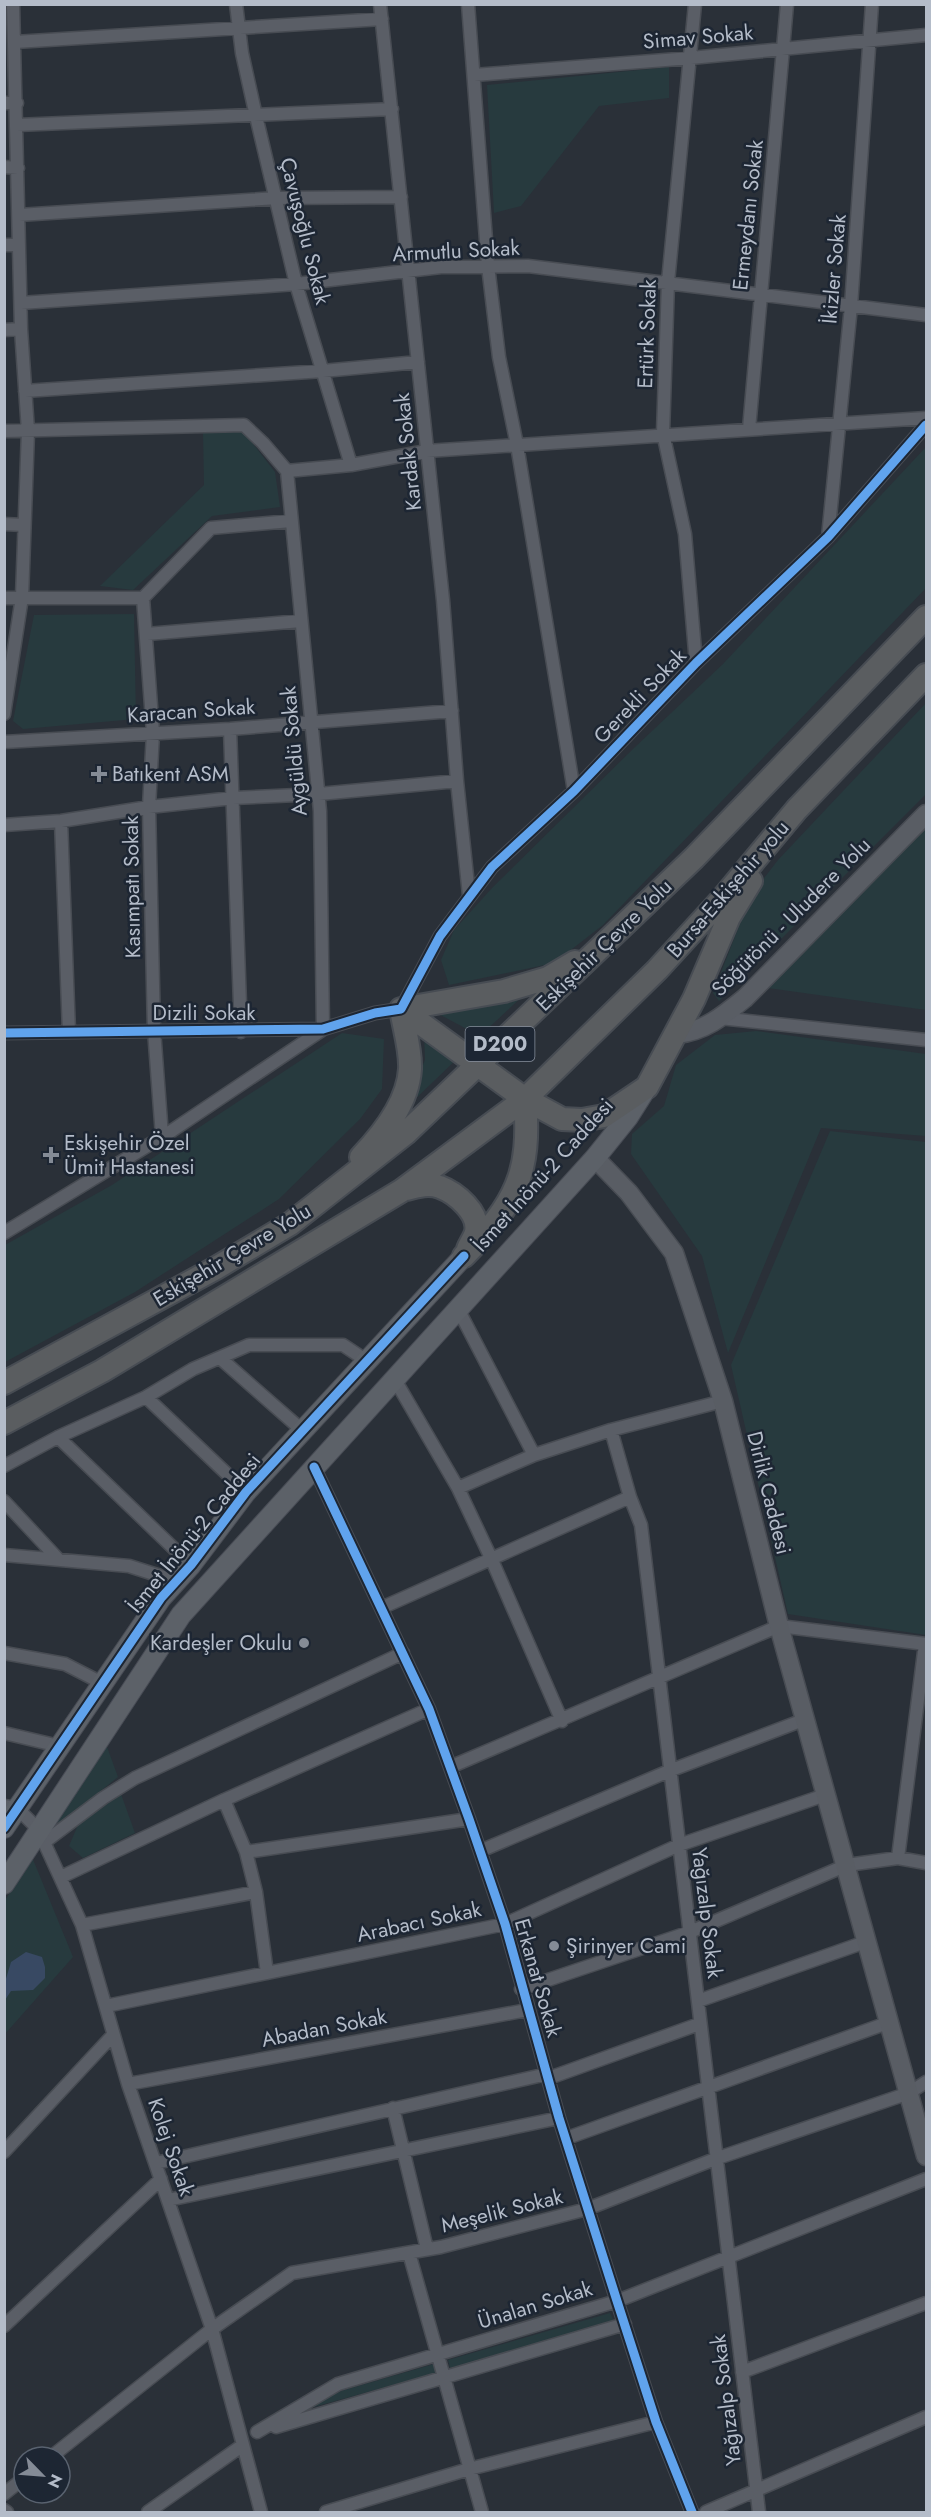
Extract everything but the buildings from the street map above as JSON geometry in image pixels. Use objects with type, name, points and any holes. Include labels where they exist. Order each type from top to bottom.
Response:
[{"type":"highway","name":"Eskişehir Çevre Yolu","points":[[4,1383],[216,1268],[314,1206],[406,1134],[603,948],[694,858],[927,617]]},
{"type":"highway","name":"Bursa-Eskişehir yolu","points":[[525,1099],[657,970],[722,899],[797,809],[927,675]]},
{"type":"highway","points":[[401,1009],[525,1099],[562,1119],[582,1120],[604,1116],[647,1087],[676,1034],[729,917],[797,809]]},
{"type":"highway","points":[[401,1009],[504,992],[548,978],[603,948]]},
{"type":"highway","points":[[314,1206],[369,1150],[391,1120],[403,1097],[410,1069],[401,1009]]},
{"type":"highway","name":"Eskişehir Çevre Yolu","points":[[4,1423],[102,1371],[401,1191],[525,1099]]},
{"type":"highway","points":[[464,1256],[494,1225],[512,1196],[524,1166],[528,1136],[525,1099]]},
{"type":"highway","points":[[401,1191],[422,1185],[440,1187],[460,1199],[475,1218],[476,1232],[464,1256]]},
{"type":"main road","name":"İsmet İnönü-2 Caddesi","points":[[4,1884],[42,1835],[181,1616],[457,1307],[595,1158],[628,1117],[647,1087]]},
{"type":"main road","name":"İsmet İnönü-2 Caddesi","points":[[4,1828],[11,1807],[59,1746],[161,1598],[190,1565],[246,1492],[464,1256]]},
{"type":"street","points":[[4,714],[22,597],[28,431],[21,329],[16,125],[11,103],[15,42],[13,4]]},
{"type":"street","name":"Çavuşoğlu Sokak","points":[[236,4],[255,116],[278,198],[297,284],[351,465]]},
{"type":"street","name":"Kardak Sokak","points":[[380,4],[427,451],[469,895]]},
{"type":"street","points":[[468,4],[488,266],[499,357],[517,445],[574,791]]},
{"type":"street","name":"Ertürk Sokak","points":[[694,4],[691,58],[668,282],[663,433],[685,534],[696,663]]},
{"type":"street","name":"Ermeydanı Sokak","points":[[749,429],[787,4]]},
{"type":"street","name":"İkizler Sokak","points":[[828,537],[837,425],[851,306],[872,4]]},
{"type":"street","points":[[15,42],[382,19]]},
{"type":"street","name":"Simav Sokak","points":[[474,75],[691,58],[927,35]]},
{"type":"street","points":[[16,125],[392,109]]},
{"type":"street","points":[[4,167],[18,168]]},
{"type":"street","points":[[19,215],[278,198],[401,197]]},
{"type":"street","points":[[4,245],[19,245]]},
{"type":"street","name":"Armutlu Sokak","points":[[21,303],[297,284],[441,267],[528,266],[927,315]]},
{"type":"street","points":[[4,330],[21,329]]},
{"type":"street","points":[[25,391],[323,371],[418,362]]},
{"type":"street","points":[[4,430],[243,425],[263,443],[287,471],[351,465],[427,451],[663,433],[837,425],[927,418]]},
{"type":"street","name":"Gerekli Sokak","points":[[401,1009],[440,936],[492,867],[574,791],[696,663],[828,537],[927,425]]},
{"type":"street","name":"Aygüldü Sokak","points":[[287,471],[318,794],[323,1029]]},
{"type":"street","points":[[4,598],[143,598],[212,528],[291,520]]},
{"type":"street","points":[[4,524],[24,525]]},
{"type":"street","name":"Kasımpatı Sokak","points":[[143,598],[153,733],[149,807],[154,1030],[162,1136]]},
{"type":"street","points":[[147,634],[300,621]]},
{"type":"street","name":"Karacan Sokak","points":[[4,742],[57,741],[452,711]]},
{"type":"street","points":[[230,729],[241,1032]]},
{"type":"street","points":[[4,825],[61,821],[149,807],[232,798],[318,794],[457,781]]},
{"type":"street","name":"Söğütönü - Uludere Yolu","points":[[676,1034],[696,1032],[720,1018],[767,977],[927,814]]},
{"type":"street","points":[[61,821],[69,1032]]},
{"type":"street","name":"Dizili Sokak","points":[[4,1033],[154,1030],[241,1032],[323,1029],[375,1013],[401,1009]]},
{"type":"street","points":[[720,1018],[927,1040]]},
{"type":"street","points":[[4,1233],[162,1136],[323,1029]]},
{"type":"street","name":"Dirlik Caddesi","points":[[595,1158],[629,1192],[674,1253],[723,1401],[779,1626],[828,1794],[927,2156]]},
{"type":"street","points":[[457,1307],[534,1455]]},
{"type":"street","points":[[4,1466],[58,1437],[146,1397],[193,1369],[249,1345],[343,1345],[367,1361]]},
{"type":"street","points":[[220,1358],[303,1431]]},
{"type":"street","points":[[394,1378],[458,1488],[562,1721]]},
{"type":"street","points":[[146,1397],[246,1492]]},
{"type":"street","points":[[458,1488],[534,1455],[611,1430],[723,1401]]},
{"type":"street","name":"Yağızalp Sokak","points":[[611,1430],[630,1497],[641,1524],[715,2159],[759,2512]]},
{"type":"street","points":[[58,1437],[190,1565]]},
{"type":"street","name":"Erkanat Sokak","points":[[314,1467],[429,1709],[469,1819],[505,1924],[527,2010],[587,2209],[656,2422],[692,2512]]},
{"type":"street","points":[[381,1608],[630,1497]]},
{"type":"street","points":[[4,1501],[59,1560]]},
{"type":"street","points":[[4,1555],[129,1566],[176,1581]]},
{"type":"street","points":[[450,1767],[562,1721],[779,1626],[926,1644],[898,1858]]},
{"type":"street","points":[[4,1653],[64,1664],[102,1683]]},
{"type":"street","points":[[42,1835],[135,1778],[403,1653]]},
{"type":"street","points":[[61,1877],[224,1800],[429,1709]]},
{"type":"street","points":[[480,1851],[669,1771],[806,1719]]},
{"type":"street","points":[[4,1734],[59,1746]]},
{"type":"street","name":"Arabacı Sokak","points":[[106,2006],[505,1924],[679,1845],[828,1794]]},
{"type":"street","points":[[224,1800],[246,1852],[256,1892],[267,1973]]},
{"type":"street","name":"Kolej Sokak","points":[[11,1807],[42,1835],[82,1925],[128,2084],[212,2329],[261,2512]]},
{"type":"street","points":[[246,1852],[469,1819]]},
{"type":"street","points":[[521,1989],[690,1932],[847,1865],[898,1858],[927,1863]]},
{"type":"street","points":[[82,1925],[256,1892]]},
{"type":"street","points":[[698,2001],[868,1941]]},
{"type":"street","name":"Abadan Sokak","points":[[128,2084],[527,2010]]},
{"type":"street","points":[[567,2138],[890,2022]]},
{"type":"street","points":[[156,2163],[393,2108],[548,2076],[699,2024]]},
{"type":"street","points":[[4,2151],[113,2036]]},
{"type":"street","name":"Meşelik Sokak","points":[[66,2445],[212,2329],[292,2273],[428,2249],[587,2209],[715,2159],[909,2093],[927,2082]]},
{"type":"street","points":[[393,2108],[428,2249]]},
{"type":"street","points":[[168,2200],[560,2118]]},
{"type":"street","points":[[4,2326],[161,2179]]},
{"type":"street","name":"Ünalan Sokak","points":[[148,2512],[242,2441],[338,2384],[617,2301],[728,2255],[927,2179]]},
{"type":"street","points":[[409,2253],[482,2512]]},
{"type":"street","points":[[742,2372],[927,2303]]},
{"type":"street","name":"Ünalan Sokak","points":[[257,2432],[625,2324]]},
{"type":"street","points":[[706,2512],[927,2418]]},
{"type":"street","points":[[326,2512],[469,2469],[656,2422]]},
{"type":"green space","points":[[669,67],[669,98],[599,106],[521,206],[494,213],[487,85]]},
{"type":"green space","points":[[243,431],[275,472],[280,507],[212,516],[133,590],[100,586],[204,485],[203,432]]},
{"type":"green space","points":[[926,447],[926,588],[603,925],[554,963],[449,985],[441,960],[454,930],[493,887],[723,664]]},
{"type":"green space","points":[[134,614],[136,719],[23,729],[13,721],[34,615]]},
{"type":"green space","points":[[926,703],[926,794],[719,1001],[713,993],[751,895],[778,860]]},
{"type":"green space","points":[[926,825],[926,1010],[768,988]]},
{"type":"green space","points":[[528,991],[480,1036],[433,1011]]},
{"type":"green space","points":[[424,1031],[462,1054],[409,1105],[407,1103],[425,1060]]},
{"type":"green space","points":[[756,1031],[926,1054],[926,1136],[821,1128],[728,1353],[702,1256],[631,1154],[632,1134],[664,1106],[676,1065],[715,1035]]},
{"type":"green space","points":[[342,1033],[384,1039],[382,1089],[360,1119],[279,1199],[135,1292],[5,1362],[5,1245],[112,1185]]},
{"type":"green space","points":[[830,1131],[926,1142],[926,1635],[788,1614],[731,1365]]},
{"type":"green space","points":[[106,1744],[118,1777],[62,1822],[55,1823]]},
{"type":"green space","points":[[121,1794],[135,1833],[83,1858],[69,1846],[78,1825]]},
{"type":"green space","points":[[32,1857],[73,1957],[5,2034],[4,1902]]},
{"type":"green space","points":[[610,2313],[614,2321],[451,2371],[448,2360]]},
{"type":"green space","points":[[434,2364],[436,2373],[303,2410],[302,2408],[341,2391]]},
{"type":"water","points":[[26,1952],[42,1957],[45,1978],[33,1990],[11,1991],[5,2000],[5,1982],[11,1962]]},
{"type":"cycle path","points":[[4,1033],[323,1029],[375,1013],[401,1009],[440,936],[492,867],[574,791],[696,663],[828,537],[926,425]]},
{"type":"cycle path","points":[[4,1828],[161,1598],[191,1565],[246,1492],[464,1256]]},
{"type":"cycle path","points":[[314,1467],[429,1709],[469,1819],[505,1924],[559,2118],[617,2301],[656,2422],[692,2512]]},
{"type":"place","name":"Batıkent ASM","points":[[99,774]]},
{"type":"place","name":"Eskişehir Özel Ümit Hastanesi","points":[[51,1155]]},
{"type":"place","name":"Kardeşler Okulu","points":[[304,1643]]},
{"type":"place","name":"Şirinyer Cami","points":[[554,1946]]}]
